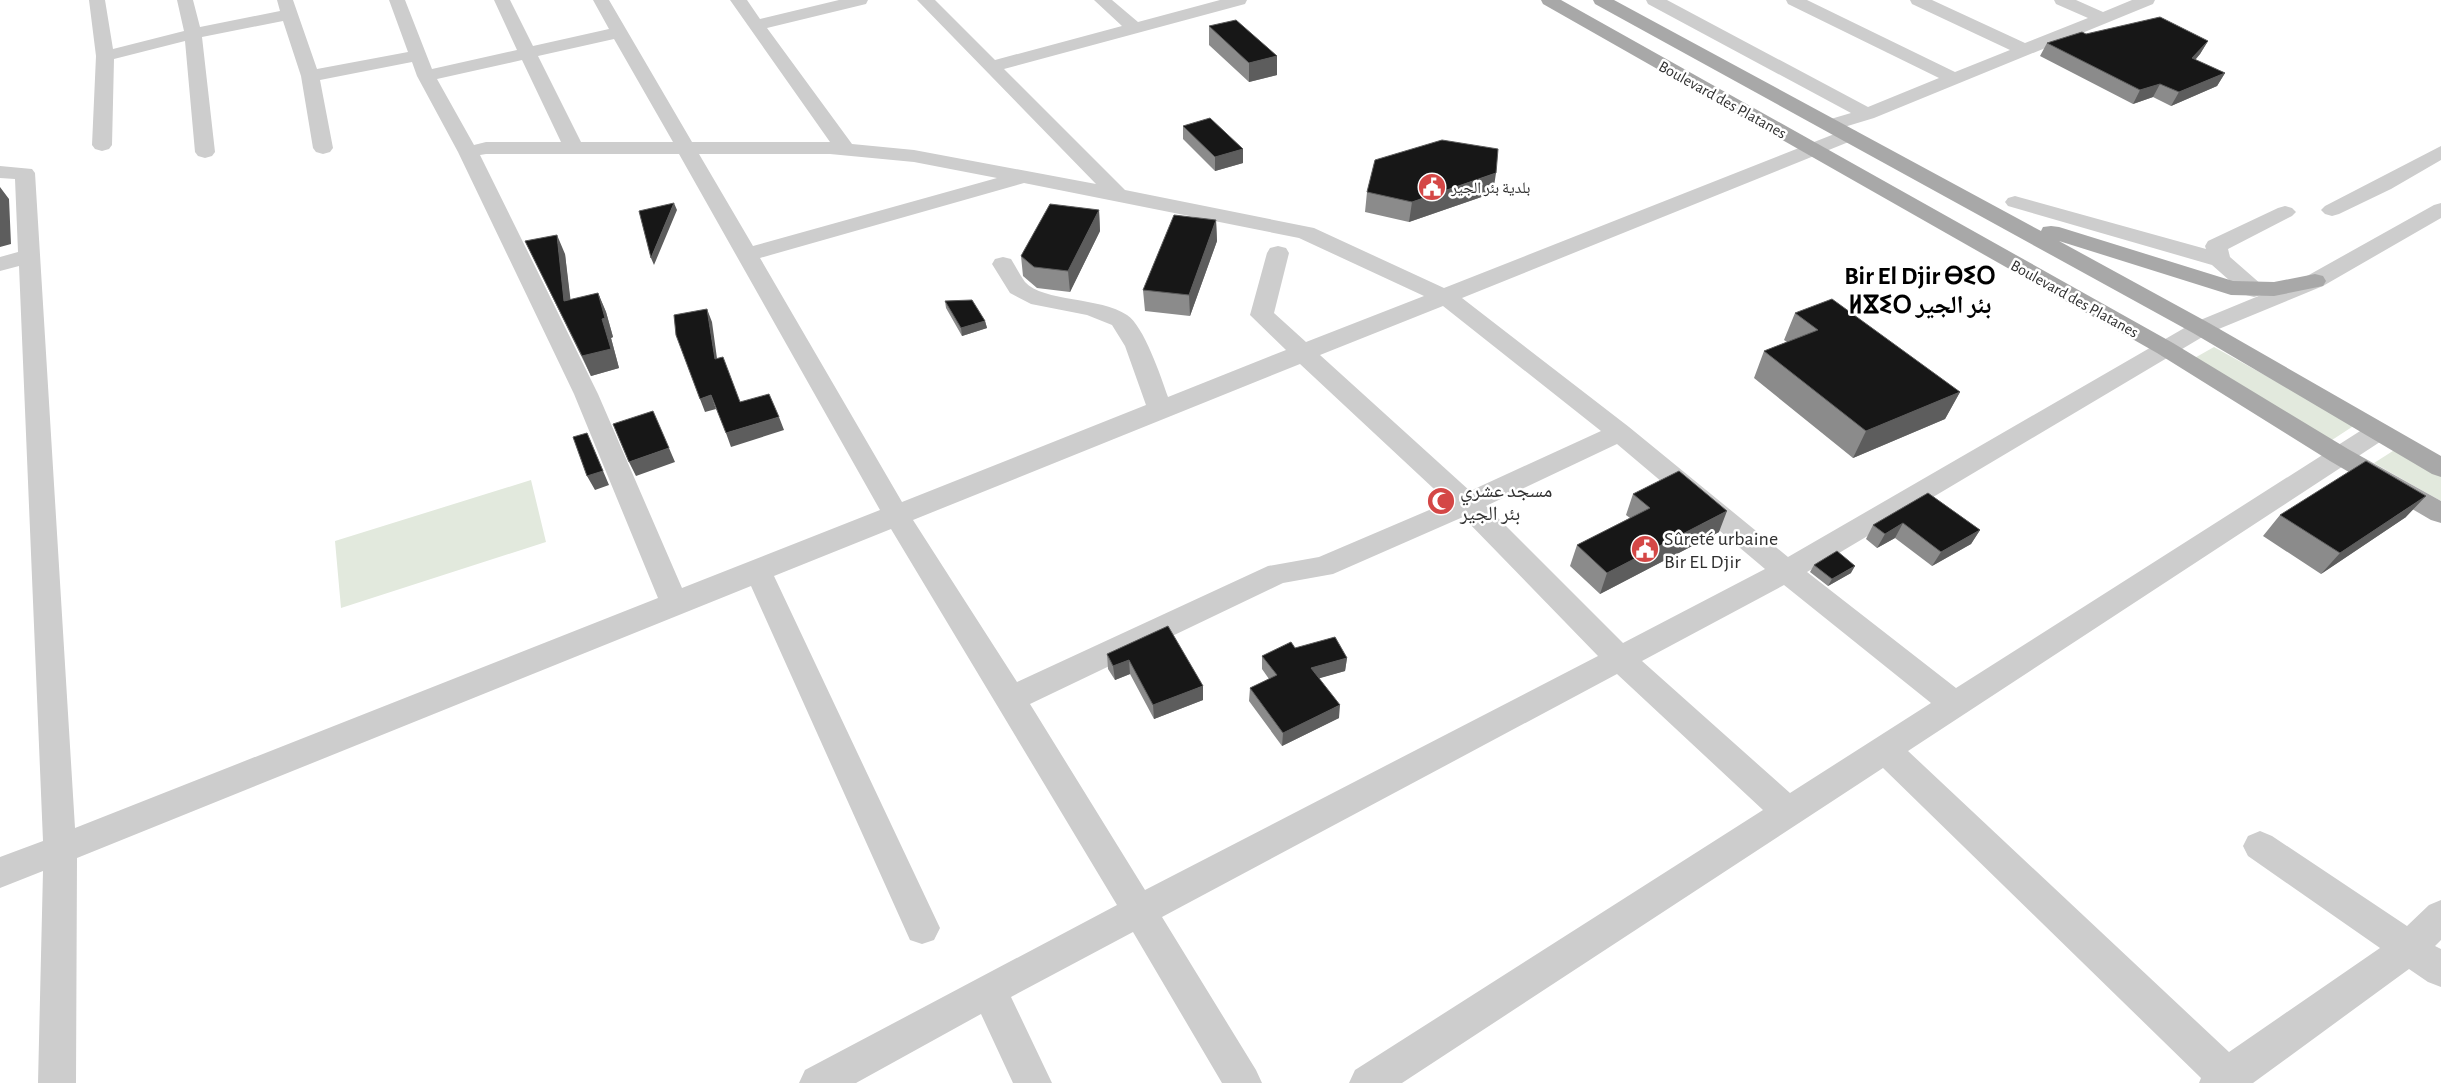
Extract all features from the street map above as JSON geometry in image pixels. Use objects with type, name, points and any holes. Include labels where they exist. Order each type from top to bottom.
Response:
[{"type":"main road","name":"Boulevard des Platanes","points":[[1550,0],[2165,348],[2339,455],[2441,513]]},
{"type":"main road","name":"Boulevard des Platanes","points":[[1601,0],[2201,328],[2376,432],[2441,468]]},
{"type":"main road","points":[[1994,214],[2231,288],[2274,289],[2315,281]]},
{"type":"street","points":[[97,0],[105,56],[102,145]]},
{"type":"street","points":[[185,0],[193,34],[205,152]]},
{"type":"street","points":[[397,0],[426,76],[468,152],[586,394],[674,605]]},
{"type":"street","points":[[502,0],[574,149]]},
{"type":"street","points":[[602,0],[897,516],[1011,699],[1243,1083]]},
{"type":"street","points":[[738,0],[846,150]]},
{"type":"street","points":[[756,25],[860,0]]},
{"type":"street","points":[[925,0],[1118,196]]},
{"type":"street","points":[[1102,0],[1135,28]]},
{"type":"street","points":[[991,67],[1239,0]]},
{"type":"street","points":[[1654,0],[1867,114]]},
{"type":"street","points":[[1794,0],[1954,78]]},
{"type":"street","points":[[1918,0],[2024,50]]},
{"type":"street","points":[[2062,0],[2102,18]]},
{"type":"street","points":[[0,873],[1161,411],[1813,149],[1867,114],[2147,0]]},
{"type":"street","points":[[105,56],[193,34],[287,7],[310,76],[322,148]]},
{"type":"street","points":[[426,76],[620,32]]},
{"type":"street","points":[[310,76],[419,55]]},
{"type":"street","points":[[468,152],[486,148],[846,150],[914,156],[1220,214],[1306,233],[1446,297],[1620,433],[1786,571],[1954,704]]},
{"type":"street","points":[[2332,210],[2384,185],[2441,152]]},
{"type":"street","points":[[0,172],[25,173],[60,849],[58,1083]]},
{"type":"street","points":[[747,255],[1023,177]]},
{"type":"street","points":[[2015,202],[2220,260],[2254,290]]},
{"type":"street","points":[[2220,260],[2216,246],[2286,212]]},
{"type":"street","points":[[818,1083],[989,990],[1786,571],[2201,328],[2315,281],[2435,217]]},
{"type":"street","points":[[1278,253],[1262,315],[1306,353],[1467,504],[1619,658],[1788,812]]},
{"type":"street","points":[[0,264],[29,256]]},
{"type":"street","points":[[1003,264],[1018,288],[1039,299],[1093,309],[1120,320],[1136,346],[1161,411]]},
{"type":"street","points":[[1368,1083],[2376,432]]},
{"type":"street","points":[[1011,699],[1278,573],[1323,567],[1467,504],[1620,433]]},
{"type":"street","points":[[758,571],[922,928]]},
{"type":"street","points":[[1884,748],[2226,1081],[2409,948],[2441,916]]},
{"type":"street","points":[[2260,846],[2441,970]]},
{"type":"street","points":[[989,990],[1033,1083]]},
{"type":"shaded area","points":[[2214,347],[2355,425],[2332,440],[2191,360]]},
{"type":"shaded area","points":[[2396,449],[2441,474],[2441,501],[2374,463]]},
{"type":"shaded area","points":[[531,480],[546,542],[341,608],[335,541]]},
{"type":"building","points":[[2160,17],[2208,41],[2192,58],[2225,73],[2179,92],[2160,84],[2140,90],[2047,43],[2082,32],[2086,34]]},
{"type":"building","points":[[1236,20],[1277,56],[1249,63],[1209,26]]},
{"type":"building","points":[[1210,118],[1243,149],[1215,157],[1183,126]]},
{"type":"building","points":[[1442,140],[1498,149],[1496,173],[1412,202],[1367,192],[1375,160]]},
{"type":"building","points":[[674,203],[651,258],[639,211]]},
{"type":"building","points":[[1050,204],[1099,210],[1068,271],[1034,267],[1021,256]]},
{"type":"building","points":[[1174,215],[1216,220],[1189,295],[1143,290]]},
{"type":"building","points":[[557,235],[564,301],[598,293],[605,318],[602,319],[611,349],[582,356],[525,241]]},
{"type":"building","points":[[1832,299],[1960,392],[1866,431],[1764,351],[1818,330],[1795,313]]},
{"type":"building","points":[[972,300],[985,321],[961,328],[945,301]]},
{"type":"building","points":[[707,309],[715,359],[723,357],[740,402],[769,394],[779,417],[726,433],[711,395],[700,399],[676,335],[674,315]]},
{"type":"building","points":[[653,411],[669,448],[629,462],[613,424]]},
{"type":"building","points":[[587,433],[603,471],[587,476],[573,437]]},
{"type":"building","points":[[2366,461],[2426,496],[2340,553],[2280,515]]},
{"type":"building","points":[[1679,471],[1727,511],[1607,573],[1577,545],[1650,508],[1633,494]]},
{"type":"building","points":[[1928,493],[1980,530],[1941,552],[1903,523],[1885,534],[1873,525]]},
{"type":"building","points":[[1837,551],[1855,566],[1832,579],[1814,565]]},
{"type":"building","points":[[1168,626],[1203,686],[1153,705],[1129,660],[1113,666],[1107,654]]},
{"type":"building","points":[[1335,637],[1347,658],[1311,668],[1340,705],[1283,733],[1250,688],[1277,675],[1262,656],[1291,642],[1295,648]]},
{"type":"place","name":"بلدية بئر الجير","points":[[1432,187]]},
{"type":"place","name":"مسجد عشري بئر الجير","points":[[1441,501]]},
{"type":"place","name":"Sûreté urbaine Bir EL Djir","points":[[1645,549]]},
{"type":"district","name":"Bir El Djir ⴱⵉⵔ ⵍⴵⵉⵔ بئر الجير","points":[[1920,290]]}]
